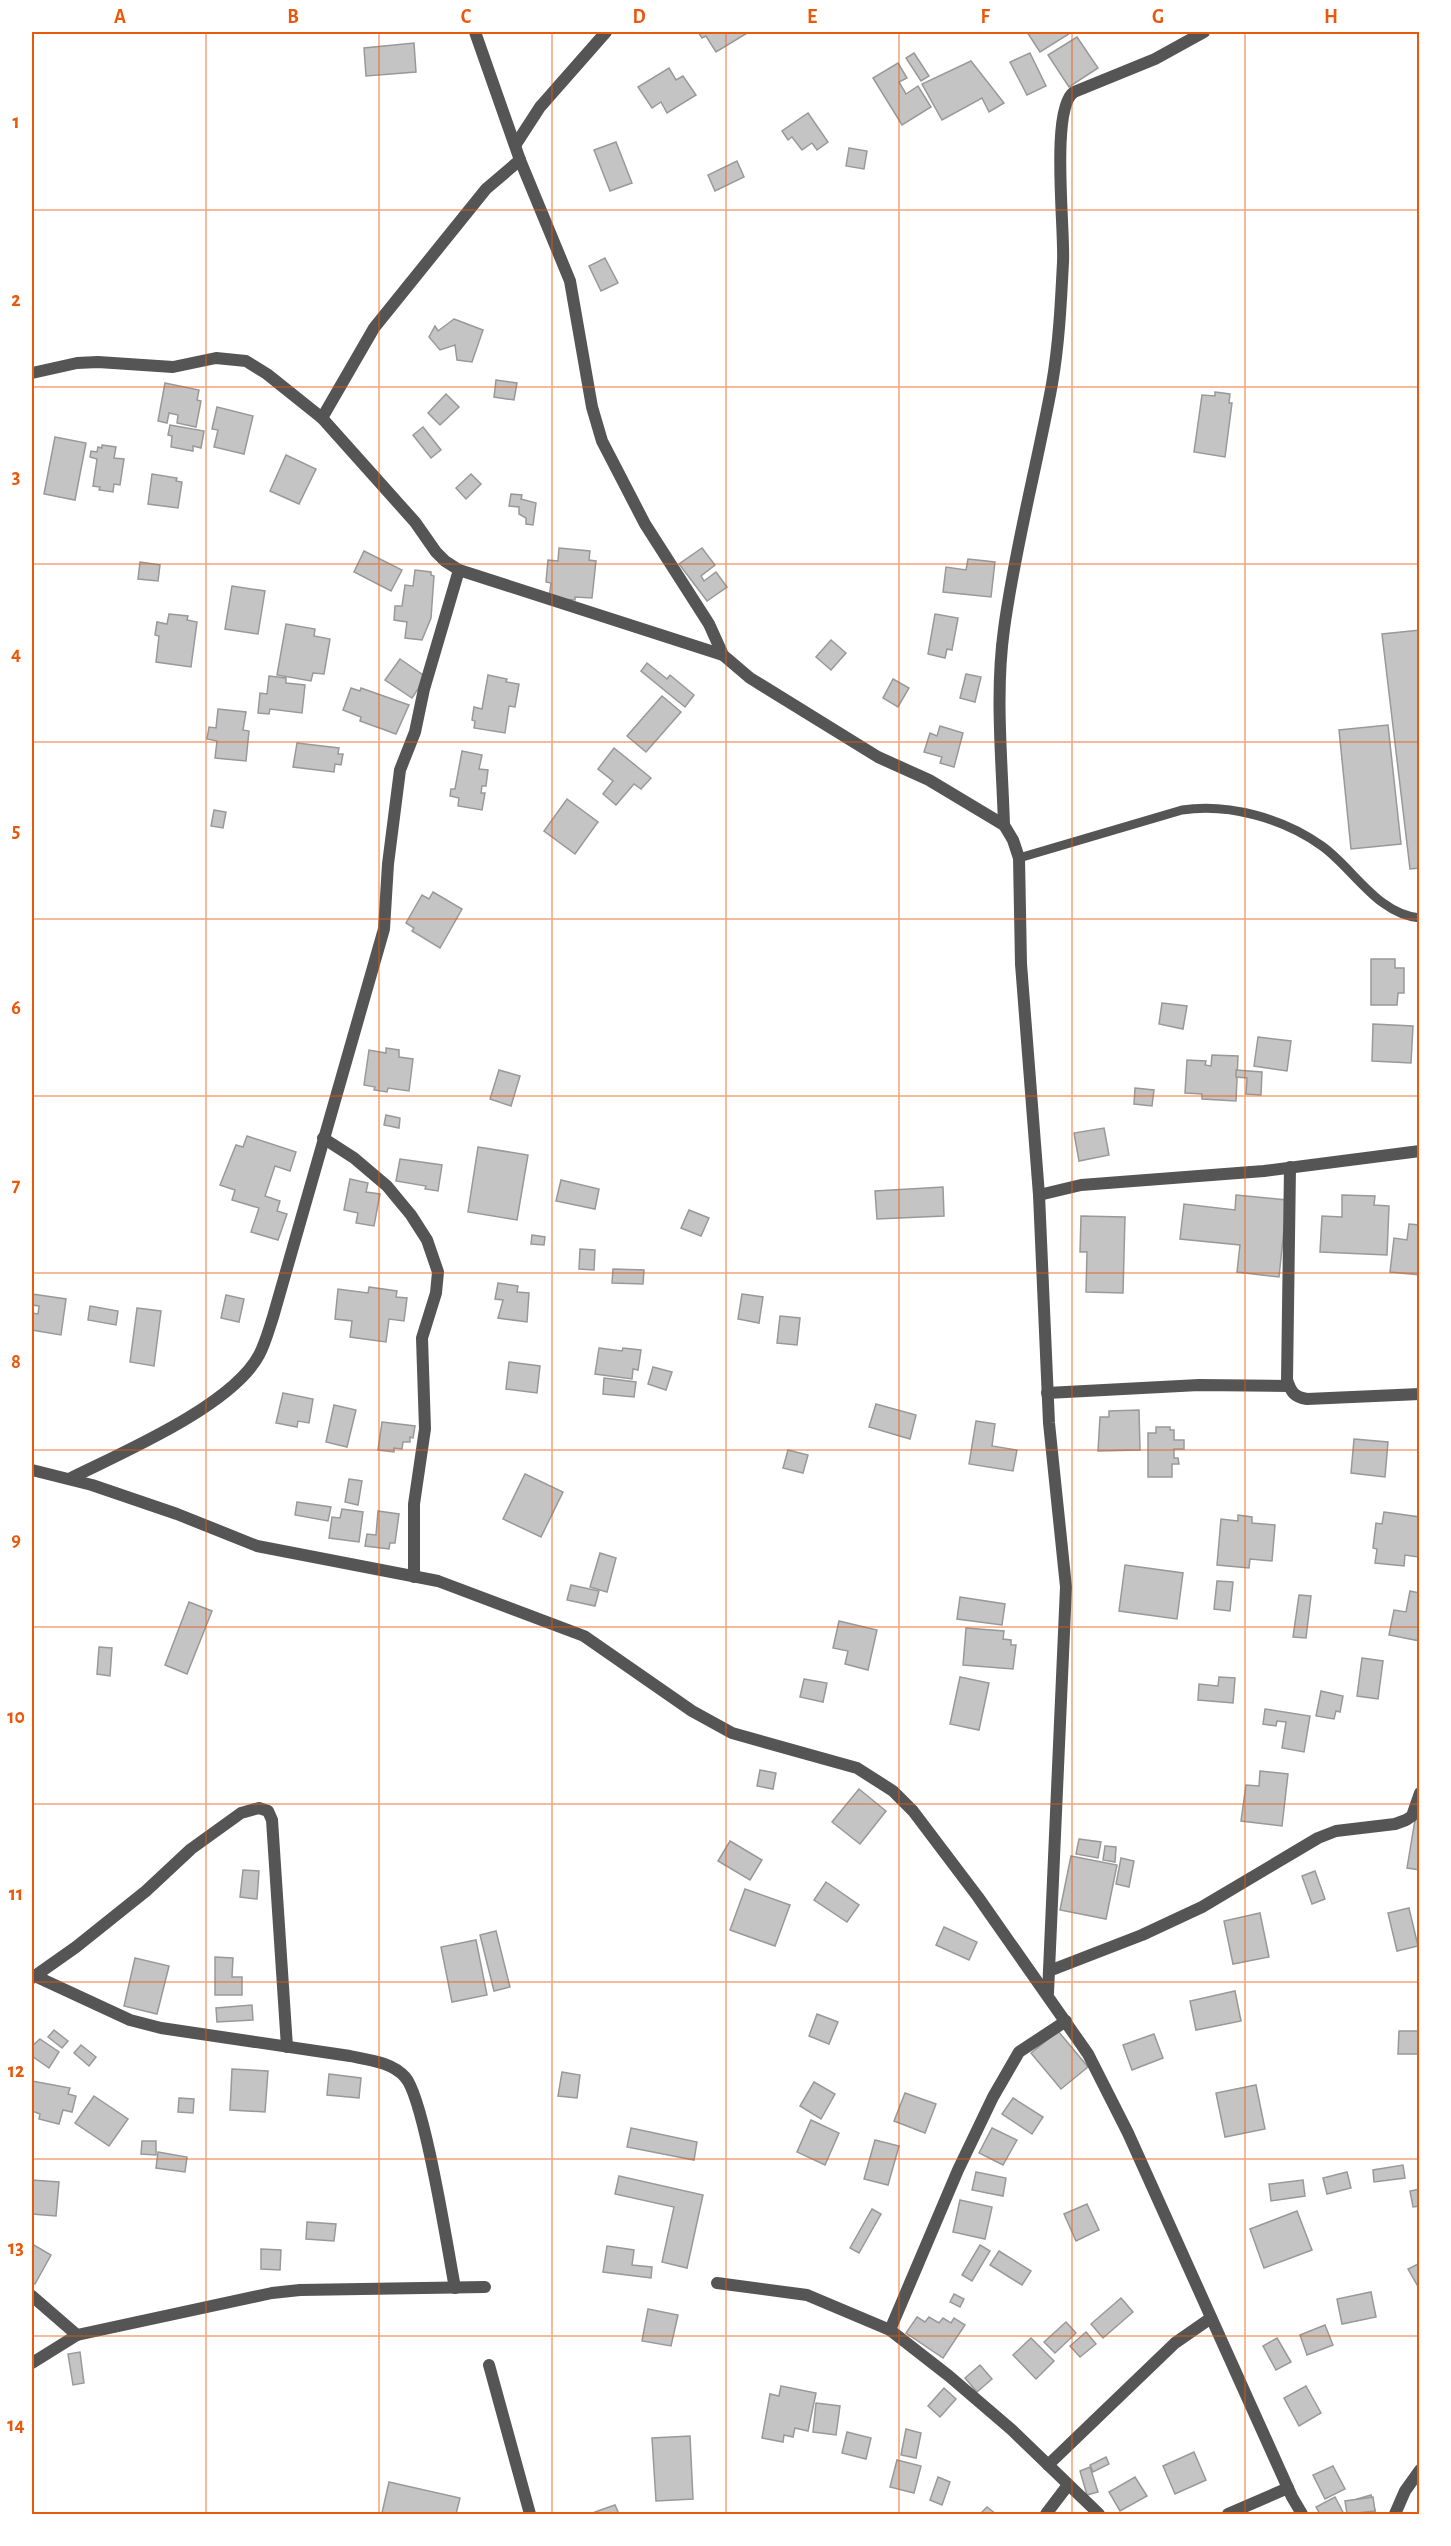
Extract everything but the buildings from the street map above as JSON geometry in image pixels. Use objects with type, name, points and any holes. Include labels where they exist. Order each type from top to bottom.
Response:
[{"type":"street","points":[[475,32],[520,160],[570,281],[592,407],[602,441],[645,524],[709,624],[723,655]]},
{"type":"street","points":[[516,144],[540,107],[606,32]]},
{"type":"street","points":[[1004,825],[1000,710],[1001,657],[1012,576],[1052,382],[1061,308],[1064,251],[1060,152],[1064,112],[1068,99],[1074,93],[1155,59],[1204,32]]},
{"type":"street","points":[[322,418],[374,328],[486,189],[520,160]]},
{"type":"street","points":[[32,373],[77,363],[98,362],[173,367],[205,359],[246,361],[267,374],[322,418],[415,522],[436,552],[459,570],[723,655],[759,685],[878,757],[928,780],[1004,825],[1013,840],[1019,858],[1021,964],[1039,1195],[1047,1393],[1066,1587],[1048,1994]]},
{"type":"street","points":[[69,1479],[185,1419],[228,1391],[258,1357],[273,1317],[384,929],[388,864],[400,770],[416,732],[424,689],[459,570]]},
{"type":"street","points":[[323,1138],[354,1158],[387,1186],[411,1215],[427,1240],[438,1272],[436,1293],[422,1338],[424,1429],[414,1504],[414,1576]]},
{"type":"street","points":[[1039,1195],[1081,1185],[1170,1180],[1419,1151]]},
{"type":"street","points":[[1290,1167],[1287,1380],[1289,1386],[1297,1397],[1307,1399],[1419,1394]]},
{"type":"street","points":[[1047,1393],[1200,1385],[1289,1386]]},
{"type":"street","points":[[32,1470],[69,1479],[177,1514],[257,1546],[438,1581],[584,1636],[692,1711],[732,1733],[857,1768],[893,1791],[928,1830],[1048,1994],[1088,2054],[1128,2133],[1288,2488],[1302,2514]]},
{"type":"street","points":[[1049,1971],[1142,1935],[1202,1907],[1318,1838],[1336,1831],[1395,1824],[1406,1820],[1412,1816],[1417,1806],[1419,1793]]},
{"type":"street","points":[[33,1977],[76,1947],[146,1892],[191,1850],[241,1813],[259,1808],[268,1811],[272,1820],[287,2047]]},
{"type":"street","points":[[33,1977],[130,2020],[161,2028],[375,2061],[399,2071],[407,2078],[423,2124],[455,2288]]},
{"type":"street","points":[[890,2330],[958,2170],[993,2097],[1018,2052],[1066,2021]]},
{"type":"street","points":[[717,2283],[807,2295],[890,2330],[949,2376],[1099,2514]]},
{"type":"street","points":[[32,2363],[77,2335],[272,2293],[300,2290],[485,2287]]},
{"type":"street","points":[[32,2296],[77,2335]]},
{"type":"street","points":[[1047,2465],[1175,2343],[1211,2318]]},
{"type":"street","points":[[489,2365],[530,2514]]},
{"type":"street","points":[[1395,2514],[1405,2491],[1419,2470]]},
{"type":"street","points":[[1046,2514],[1068,2485]]},
{"type":"street","points":[[1228,2514],[1288,2488]]},
{"type":"lane","points":[[1019,858],[1182,810],[1202,807],[1229,809],[1278,824],[1312,840],[1329,852],[1389,907],[1409,917],[1419,918]]}]
